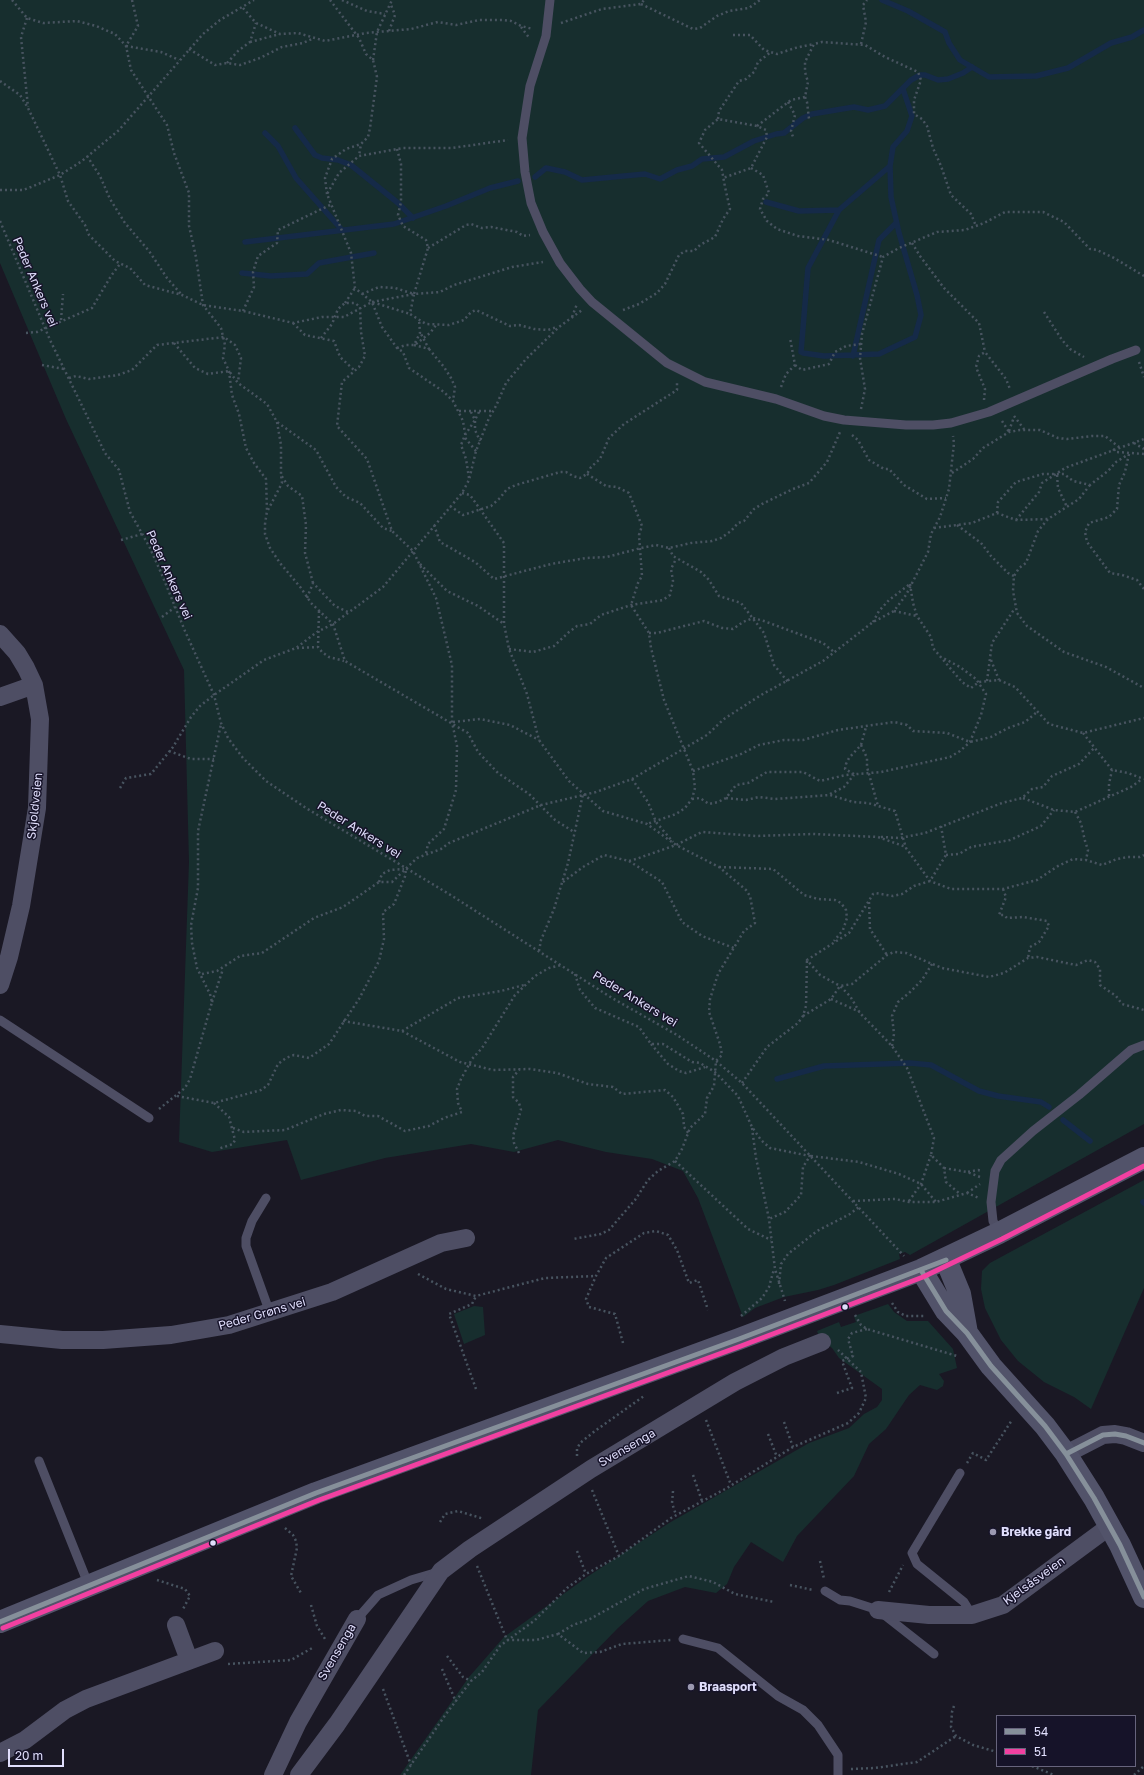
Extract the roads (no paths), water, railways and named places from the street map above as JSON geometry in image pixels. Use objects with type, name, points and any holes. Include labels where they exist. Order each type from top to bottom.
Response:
[{"type":"main road","points":[[0,1622],[316,1493],[739,1339],[914,1265],[946,1260],[1144,1158]]},
{"type":"main road","points":[[946,1260],[960,1294],[967,1333]]},
{"type":"main road","points":[[914,1265],[939,1302],[967,1333],[991,1366],[1026,1405],[1066,1454],[1110,1526],[1144,1596]]},
{"type":"street","name":"Skjoldveien","points":[[0,634],[17,653],[34,685],[40,719],[37,808],[21,906],[9,957],[0,985]]},
{"type":"street","points":[[0,697],[34,685]]},
{"type":"street","name":"Peder Grøns vei","points":[[0,1334],[62,1340],[103,1340],[163,1336],[229,1325],[332,1292],[441,1243],[466,1238]]},
{"type":"street","name":"Svensenga","points":[[299,1775],[349,1706],[441,1571],[500,1528],[580,1476],[735,1382],[784,1357],[822,1342]]},
{"type":"street","points":[[1066,1454],[1103,1435],[1126,1436],[1144,1443]]},
{"type":"street","name":"Kjelsåsveien","points":[[878,1610],[929,1615],[972,1615],[1003,1605],[1110,1526]]},
{"type":"street","name":"Svensenga","points":[[273,1775],[298,1722],[357,1618]]},
{"type":"street","points":[[176,1625],[193,1659]]},
{"type":"street","points":[[0,1753],[25,1740],[65,1710],[86,1699],[215,1651]]},
{"type":"lane","points":[[550,0],[546,36],[530,86],[522,138],[527,185],[531,203],[543,232],[560,263],[592,302],[667,363],[684,373],[705,382],[776,399],[824,416],[844,420],[906,426],[951,424],[990,412],[1136,350]]},
{"type":"lane","points":[[0,1020],[149,1118]]},
{"type":"lane","points":[[999,1233],[993,1221],[991,1202],[995,1171],[1001,1160],[1033,1131],[1079,1095],[1131,1050],[1144,1044]]},
{"type":"lane","points":[[266,1198],[252,1221],[246,1238],[246,1246],[270,1313]]},
{"type":"lane","points":[[39,1462],[89,1586]]},
{"type":"lane","points":[[960,1473],[912,1553],[917,1564],[964,1602],[972,1615]]},
{"type":"lane","name":"Svensenga","points":[[357,1618],[378,1595],[411,1580],[441,1571]]},
{"type":"lane","points":[[825,1591],[840,1600],[878,1610],[934,1654]]},
{"type":"lane","points":[[683,1639],[718,1648],[778,1696],[803,1710],[818,1725],[838,1756],[838,1772]]},
{"type":"waterway","points":[[882,0],[908,11],[945,32],[949,43],[960,60],[989,77],[1036,76],[1068,68],[1111,43],[1132,37],[1144,30]]},
{"type":"waterway","points":[[535,177],[546,168],[565,172],[582,180],[645,174],[660,179],[677,170],[692,166],[702,159],[724,157],[754,141],[784,133],[803,118],[812,114],[854,107],[868,110],[885,106],[911,80],[920,75],[925,75],[938,80],[948,79],[963,73],[972,67]]},
{"type":"waterway","points":[[803,353],[824,356],[879,354],[915,337],[921,315],[891,197],[890,166],[893,147],[907,131],[912,116],[903,89]]},
{"type":"waterway","points":[[295,128],[315,155],[322,158],[338,160],[351,165],[398,203],[413,218]]},
{"type":"waterway","points":[[265,133],[278,146],[296,178],[342,230]]},
{"type":"waterway","points":[[801,352],[808,268],[839,210],[890,166]]},
{"type":"waterway","points":[[245,242],[394,224],[446,206],[490,188],[518,181]]},
{"type":"waterway","points":[[766,202],[799,211],[839,210]]},
{"type":"waterway","points":[[853,356],[879,240],[896,223]]},
{"type":"waterway","points":[[242,273],[271,276],[307,274],[319,263],[374,253]]},
{"type":"waterway","points":[[777,1079],[824,1066],[910,1063],[931,1065],[979,1091],[998,1096],[1041,1102],[1049,1107]]},
{"type":"waterway","points":[[1063,1120],[1090,1141]]},
{"type":"place","name":"Brekke gård","points":[[993,1532]]},
{"type":"place","name":"Braasport","points":[[691,1687]]}]
